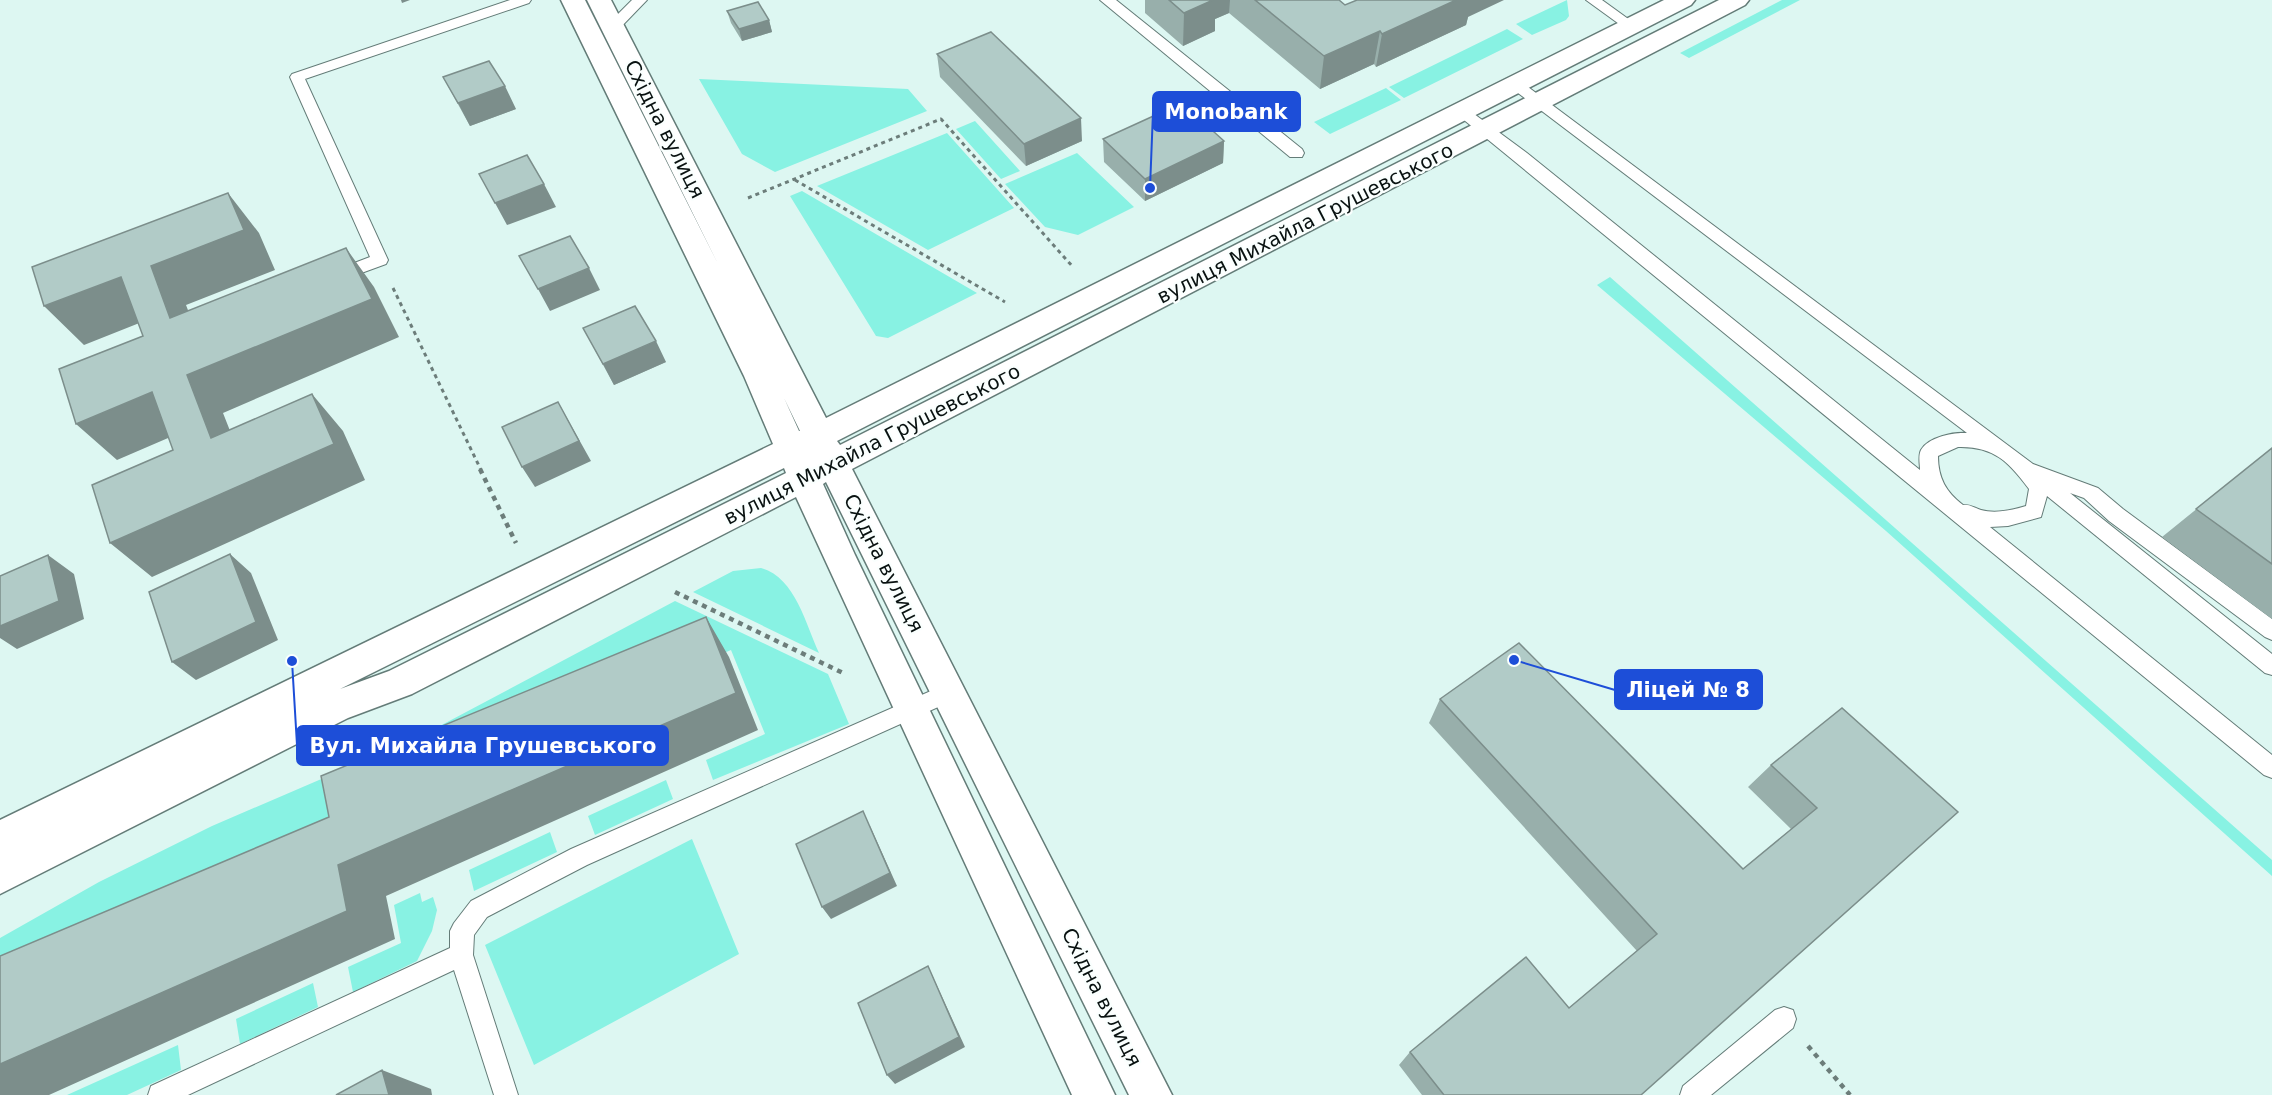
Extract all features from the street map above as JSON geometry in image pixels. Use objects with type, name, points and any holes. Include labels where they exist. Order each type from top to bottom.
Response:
[{"type":"main road","name":"Східна вулиця","points":[[573,0],[759,376],[812,457],[949,692],[1151,1095]]},
{"type":"main road","name":"Східна вулиця","points":[[599,0],[812,457],[912,710],[1094,1095]]},
{"type":"main road","name":"вулиця Михайла Грушевського","points":[[0,875],[336,706],[400,683],[812,457],[1461,111],[1683,0]]},
{"type":"main road","name":"вулиця Михайла Грушевського","points":[[0,840],[812,457],[1486,130],[1737,0]]},
{"type":"lane","points":[[316,284],[380,260],[297,77],[524,0]]},
{"type":"lane","points":[[613,27],[640,0]]},
{"type":"lane","points":[[1107,0],[1296,153]]},
{"type":"lane","points":[[1593,0],[1631,26]]},
{"type":"lane","points":[[1515,84],[1998,446],[2272,666]]},
{"type":"lane","points":[[1461,111],[1945,500],[2272,768]]},
{"type":"lane","points":[[1998,446],[1967,439],[1946,441],[1929,453],[1929,473],[1945,500],[1977,519],[2006,520],[2034,511],[2039,488],[2024,468]]},
{"type":"lane","points":[[2024,468],[2091,493],[2272,631]]},
{"type":"lane","points":[[506,1095],[461,956],[462,931],[479,909],[579,857],[949,692]]},
{"type":"lane","points":[[160,1095],[461,956]]},
{"type":"lane","points":[[1692,1095],[1784,1018]]},
{"type":"path","points":[[748,198],[941,119],[1074,268]]},
{"type":"path","points":[[794,179],[1005,302]]},
{"type":"path","points":[[380,260],[516,544]]},
{"type":"path","points":[[675,592],[843,673]]},
{"type":"path","points":[[1784,1018],[1850,1095]]},
{"type":"green space","points":[[1567,0],[1569,16],[1566,20],[1532,35],[1516,24]]},
{"type":"green space","points":[[1782,0],[1800,0],[1689,58],[1680,53]]},
{"type":"green space","points":[[1507,29],[1523,39],[1404,98],[1389,87]]},
{"type":"green space","points":[[699,79],[908,89],[927,111],[775,172],[742,154]]},
{"type":"green space","points":[[1386,88],[1401,100],[1330,134],[1314,122]]},
{"type":"green space","points":[[975,121],[1020,171],[1001,179],[956,129]]},
{"type":"green space","points":[[947,133],[1014,208],[928,250],[817,186]]},
{"type":"green space","points":[[1077,153],[1134,207],[1078,235],[1045,227],[1005,184]]},
{"type":"green space","points":[[802,191],[977,293],[888,338],[876,336],[790,196]]},
{"type":"green space","points":[[1610,277],[2272,860],[2272,876],[1886,531],[1597,285]]},
{"type":"green space","points":[[761,568],[773,573],[791,591],[819,653],[693,592],[733,571]]},
{"type":"green space","points":[[675,601],[828,674],[849,724],[713,780],[706,760],[765,734],[731,650],[361,809],[0,1009],[0,938],[99,882],[212,826],[419,737]]},
{"type":"green space","points":[[666,780],[673,799],[595,835],[588,816]]},
{"type":"green space","points":[[550,832],[557,852],[474,891],[469,870]]},
{"type":"green space","points":[[692,839],[739,954],[534,1065],[485,945]]},
{"type":"green space","points":[[420,893],[422,902],[433,897],[437,910],[432,931],[417,961],[353,992],[348,967],[401,943],[394,905]]},
{"type":"green space","points":[[313,983],[318,1007],[240,1044],[236,1019]]},
{"type":"green space","points":[[178,1045],[181,1070],[127,1095],[67,1095]]},
{"type":"building","points":[[1169,0],[1213,0],[1184,13]]},
{"type":"building","points":[[1255,0],[1339,0],[1345,5],[1357,0],[1456,0],[1382,34],[1380,31],[1324,56]]},
{"type":"building","points":[[758,2],[769,20],[739,29],[727,11]]},
{"type":"building","points":[[991,32],[1081,118],[1024,144],[937,54]]},
{"type":"building","points":[[489,61],[505,86],[458,103],[443,77]]},
{"type":"building","points":[[1182,103],[1224,141],[1145,179],[1103,139]]},
{"type":"building","points":[[527,155],[544,184],[495,203],[479,174]]},
{"type":"building","points":[[228,193],[244,230],[151,266],[170,318],[346,248],[372,299],[187,375],[211,438],[312,394],[334,444],[110,543],[92,485],[173,450],[152,392],[76,424],[59,369],[143,336],[121,277],[44,306],[32,267]]},
{"type":"building","points":[[570,236],[589,268],[538,289],[519,256]]},
{"type":"building","points":[[635,306],[656,341],[603,364],[583,328]]},
{"type":"building","points":[[558,402],[579,441],[522,467],[502,427]]},
{"type":"building","points":[[2272,448],[2272,564],[2196,509]]},
{"type":"building","points":[[230,554],[256,622],[172,662],[149,592]]},
{"type":"building","points":[[48,555],[59,601],[0,626],[0,576]]},
{"type":"building","points":[[706,617],[736,693],[338,865],[347,911],[0,1064],[0,956],[329,817],[321,776]]},
{"type":"building","points":[[1519,643],[1743,869],[1817,808],[1771,765],[1842,708],[1958,812],[1641,1095],[1444,1095],[1410,1052],[1526,957],[1569,1008],[1657,934],[1440,699]]},
{"type":"building","points":[[863,811],[890,873],[822,907],[796,844]]},
{"type":"building","points":[[928,966],[959,1037],[887,1075],[858,1003]]},
{"type":"building","points":[[382,1070],[389,1095],[336,1095]]},
{"type":"place","name":"Monobank","points":[[1150,188]]},
{"type":"place","name":"Ліцей № 8","points":[[1514,660]]},
{"type":"place","name":"Вул. Михайла Грушевського","points":[[292,661]]}]
